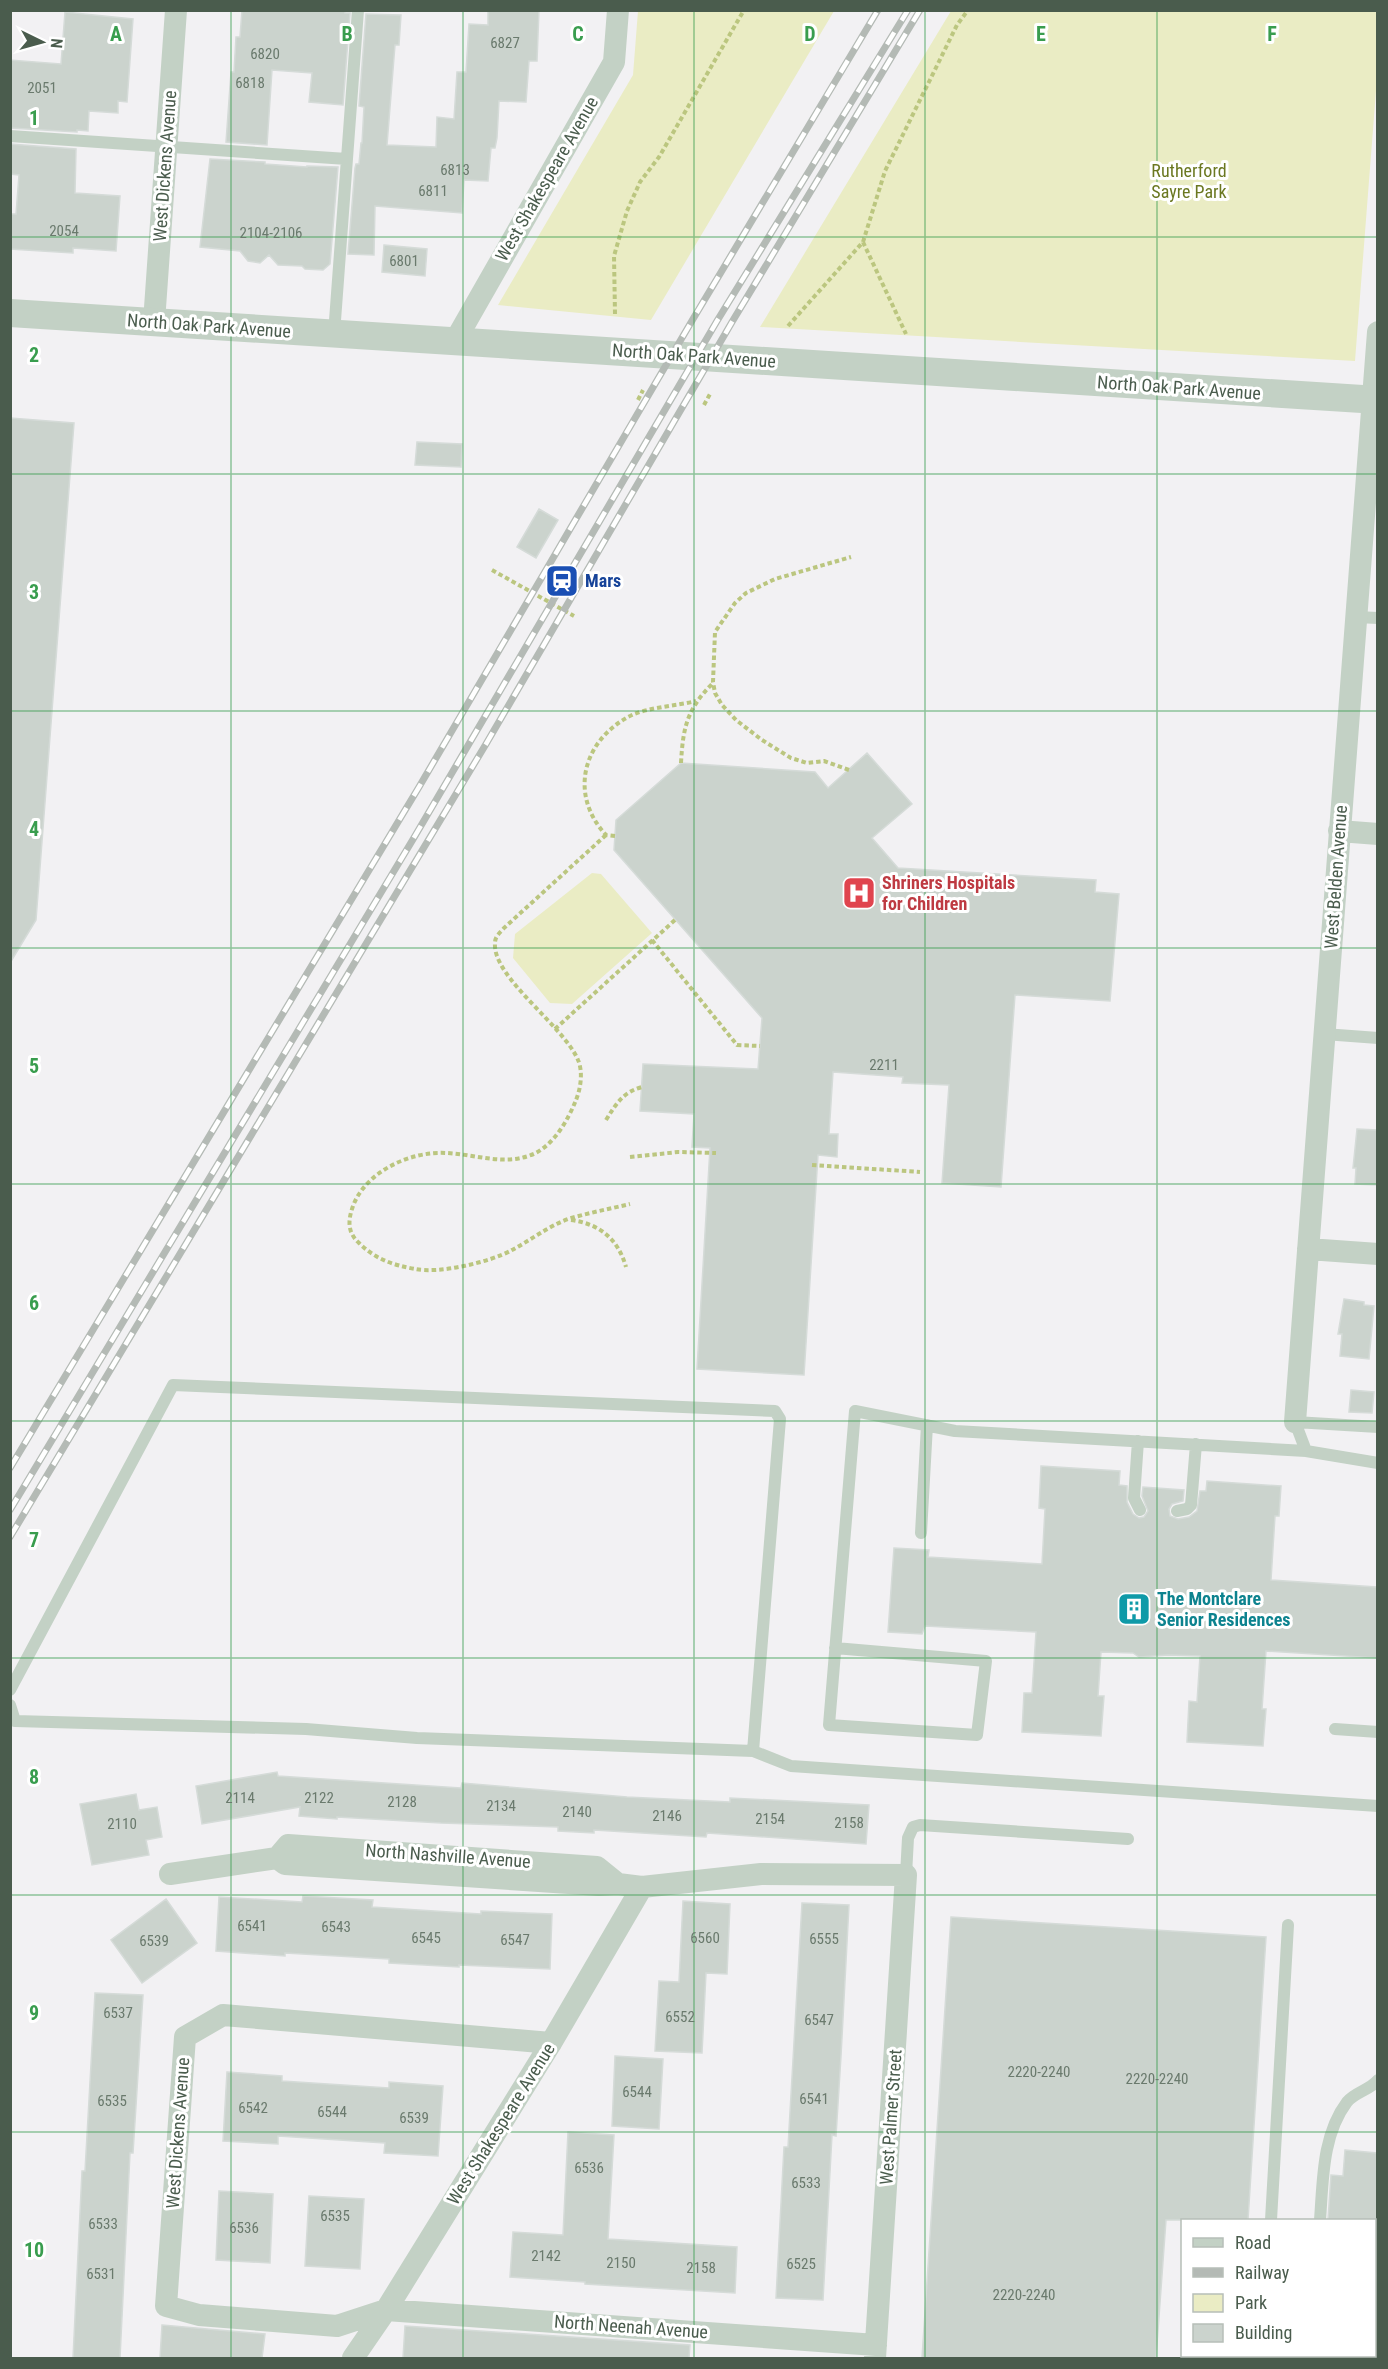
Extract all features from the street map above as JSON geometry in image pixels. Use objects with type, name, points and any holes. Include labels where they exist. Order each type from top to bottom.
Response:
[{"type":"street","name":"West Dickens Avenue","points":[[154,322],[176,10]]},
{"type":"street","name":"West Shakespeare Avenue","points":[[455,341],[614,62],[618,10]]},
{"type":"street","name":"North Oak Park Avenue","points":[[10,313],[1375,400]]},
{"type":"street","name":"West Belden Avenue","points":[[1295,1422],[1339,831],[1367,617],[1377,332]]},
{"type":"street","points":[[1339,831],[1377,834]]},
{"type":"street","points":[[1308,1249],[1377,1254]]},
{"type":"street","name":"North Nashville Avenue","points":[[170,1874],[277,1858],[285,1864],[642,1887],[761,1874],[906,1875]]},
{"type":"street","name":"West Palmer Street","points":[[875,2352],[906,1875]]},
{"type":"street","name":"West Shakespeare Avenue","points":[[353,2358],[386,2310],[551,2043],[642,1887]]},
{"type":"street","name":"West Dickens Avenue","points":[[386,2310],[337,2326],[199,2314],[166,2306],[185,2037],[223,2014],[551,2043]]},
{"type":"street","name":"North Neenah Avenue","points":[[386,2310],[875,2352]]},
{"type":"lane","points":[[334,334],[358,10]]},
{"type":"lane","points":[[10,136],[347,159]]},
{"type":"lane","points":[[1324,1034],[1377,1038]]},
{"type":"lane","points":[[10,1690],[173,1385],[775,1411],[780,1419],[753,1751]]},
{"type":"lane","points":[[835,1648],[986,1661],[977,1735],[829,1725],[835,1648],[855,1411],[955,1431],[1306,1451],[1377,1463]]},
{"type":"lane","points":[[1306,1451],[1295,1422],[1377,1427]]},
{"type":"lane","points":[[921,1533],[927,1425]]},
{"type":"lane","points":[[1138,1441],[1134,1498],[1140,1510]]},
{"type":"lane","points":[[1177,1511],[1187,1509],[1191,1505],[1196,1444]]},
{"type":"lane","points":[[10,1704],[15,1721],[306,1729],[417,1738],[753,1751],[791,1766],[1377,1806]]},
{"type":"lane","points":[[1335,1729],[1377,1732]]},
{"type":"lane","points":[[906,1875],[908,1838],[913,1827],[1128,1839]]},
{"type":"lane","points":[[1271,2219],[1288,1925]]},
{"type":"lane","points":[[1320,2219],[1324,2162],[1333,2131],[1348,2100],[1377,2080]]},
{"type":"path","points":[[615,314],[614,256],[627,211],[640,182],[659,157],[744,10]]},
{"type":"path","points":[[788,326],[862,242],[885,171],[957,25],[968,10]]},
{"type":"path","points":[[862,242],[906,334]]},
{"type":"path","points":[[638,400],[644,390]]},
{"type":"path","points":[[704,405],[710,394]]},
{"type":"path","points":[[849,770],[824,761],[807,763],[791,758],[762,740],[736,720],[722,705],[715,693],[713,682],[715,632],[735,603],[746,593],[775,579],[851,557]]},
{"type":"path","points":[[492,570],[574,616]]},
{"type":"path","points":[[681,763],[687,717],[696,701],[713,682]]},
{"type":"path","points":[[615,836],[606,835],[594,823],[589,811],[585,782],[588,763],[601,737],[632,715],[696,701]]},
{"type":"path","points":[[606,835],[496,937],[494,945],[504,970],[555,1029],[578,1060],[580,1088],[576,1101],[560,1131],[544,1148],[532,1155],[498,1160],[446,1152],[413,1157],[383,1171],[363,1189],[354,1203],[349,1227],[353,1238],[379,1260],[421,1270],[448,1268],[511,1251],[544,1230],[568,1220],[630,1204]]},
{"type":"path","points":[[555,1029],[675,920]]},
{"type":"path","points":[[652,940],[737,1045],[760,1046]]},
{"type":"path","points":[[606,1120],[623,1096],[631,1090],[642,1087]]},
{"type":"path","points":[[630,1157],[678,1152],[716,1153]]},
{"type":"path","points":[[812,1165],[920,1172]]},
{"type":"path","points":[[568,1220],[587,1222],[602,1230],[616,1242],[626,1267]]},
{"type":"green space","points":[[638,11],[834,11],[651,320],[498,305],[633,75]]},
{"type":"green space","name":"Rutherford Sayre Park","points":[[951,11],[1377,11],[1377,78],[1355,361],[760,327]]},
{"type":"green space","points":[[592,873],[601,874],[652,933],[572,1004],[550,1003],[513,958],[515,934]]},
{"type":"building","points":[[242,10],[345,10],[345,13],[350,13],[343,105],[309,102],[312,73],[272,70],[267,145],[226,142],[231,72],[234,72],[236,37],[240,37]]},
{"type":"building","points":[[488,10],[539,10],[537,61],[529,61],[526,102],[499,101],[497,138],[495,148],[491,148],[488,181],[464,180],[462,213],[375,206],[374,255],[348,254],[355,168],[356,164],[359,164],[362,143],[364,107],[359,106],[366,14],[401,15],[399,45],[395,45],[387,145],[436,147],[437,117],[454,119],[457,72],[466,72],[469,24],[488,25]]},
{"type":"building","points":[[65,12],[133,19],[127,102],[118,101],[118,113],[89,111],[88,131],[10,128],[10,60],[61,64]]},
{"type":"building","points":[[10,144],[76,149],[75,193],[120,196],[116,251],[73,248],[73,253],[10,249],[10,214],[16,214],[19,175],[10,174]]},
{"type":"building","points":[[210,159],[307,167],[338,167],[330,264],[323,270],[305,269],[302,266],[278,265],[269,255],[260,263],[248,261],[240,251],[200,247]]},
{"type":"building","points":[[384,245],[427,249],[425,276],[382,272]]},
{"type":"building","points":[[10,418],[74,423],[36,920],[10,963]]},
{"type":"building","points":[[417,442],[462,444],[461,467],[415,465]]},
{"type":"building","points":[[539,509],[558,520],[536,558],[517,547]]},
{"type":"building","points":[[867,753],[912,804],[872,838],[898,868],[1096,880],[1095,892],[1119,894],[1110,1001],[1015,995],[1001,1187],[942,1183],[949,1085],[902,1083],[903,1077],[833,1072],[829,1134],[838,1134],[837,1157],[818,1155],[804,1375],[697,1369],[710,1148],[692,1147],[694,1114],[640,1111],[643,1064],[758,1069],[762,1018],[614,850],[616,820],[681,763],[815,772],[828,788]]},
{"type":"building","points":[[1357,1129],[1377,1130],[1377,1185],[1355,1184],[1356,1168],[1353,1168]]},
{"type":"building","points":[[1344,1299],[1374,1306],[1369,1359],[1340,1356],[1342,1334],[1338,1334]]},
{"type":"building","points":[[1351,1390],[1374,1392],[1372,1413],[1349,1412]]},
{"type":"building","name":"The Montclare Senior Residences","points":[[1041,1466],[1120,1471],[1119,1485],[1127,1486],[1127,1502],[1133,1514],[1139,1518],[1144,1517],[1148,1511],[1142,1496],[1143,1487],[1184,1490],[1183,1501],[1172,1504],[1169,1509],[1170,1516],[1178,1519],[1189,1517],[1197,1511],[1200,1491],[1206,1491],[1207,1481],[1281,1486],[1279,1516],[1275,1516],[1271,1580],[1377,1587],[1377,1658],[1266,1651],[1262,1709],[1266,1709],[1263,1746],[1187,1742],[1189,1701],[1197,1702],[1200,1656],[1139,1657],[1133,1653],[1101,1652],[1098,1696],[1104,1696],[1101,1736],[1022,1732],[1024,1693],[1032,1693],[1036,1632],[925,1626],[922,1634],[888,1632],[894,1548],[929,1550],[928,1557],[1042,1564],[1045,1509],[1039,1508]]},
{"type":"building","points":[[277,1772],[278,1776],[461,1788],[462,1783],[627,1797],[730,1802],[730,1798],[869,1805],[866,1844],[707,1833],[706,1837],[594,1830],[594,1833],[558,1831],[558,1827],[337,1817],[337,1819],[299,1816],[300,1807],[202,1824],[196,1786]]},
{"type":"building","points":[[136,1794],[139,1810],[157,1807],[162,1837],[146,1840],[149,1855],[92,1865],[80,1804]]},
{"type":"building","points":[[303,1896],[373,1900],[372,1907],[481,1914],[481,1911],[552,1914],[550,1969],[459,1965],[459,1967],[389,1963],[389,1959],[285,1953],[285,1956],[216,1951],[219,1897],[302,1902]]},
{"type":"building","points":[[166,1899],[197,1943],[142,1983],[111,1940]]},
{"type":"building","points":[[683,1901],[730,1904],[727,1974],[706,1973],[702,2053],[655,2051],[659,1981],[679,1982]]},
{"type":"building","points":[[802,1903],[849,1905],[836,2136],[832,2135],[823,2300],[776,2298],[784,2147],[788,2147]]},
{"type":"building","points":[[951,1917],[1266,1937],[1248,2219],[1166,2220],[1156,2358],[922,2358]]},
{"type":"building","points":[[95,1993],[143,1995],[133,2153],[130,2153],[120,2358],[73,2358],[82,2171],[85,2171]]},
{"type":"building","points":[[615,2056],[663,2059],[659,2129],[612,2126]]},
{"type":"building","points":[[227,2072],[282,2076],[282,2081],[389,2088],[389,2082],[443,2086],[438,2156],[384,2153],[385,2143],[278,2136],[278,2144],[223,2141]]},
{"type":"building","points":[[568,2132],[614,2135],[608,2239],[737,2247],[735,2293],[510,2277],[513,2232],[563,2235]]},
{"type":"building","points":[[1345,2150],[1377,2153],[1377,2220],[1328,2219],[1331,2175],[1343,2176]]},
{"type":"building","points":[[219,2191],[273,2194],[270,2263],[216,2260]]},
{"type":"building","points":[[309,2196],[364,2199],[360,2269],[305,2266]]},
{"type":"building","points":[[162,2325],[265,2334],[262,2358],[160,2358]]},
{"type":"building","points":[[405,2326],[690,2345],[689,2358],[403,2358]]},
{"type":"railway","points":[[10,1468],[419,787],[693,319],[878,10]]},
{"type":"railway","points":[[10,1510],[412,841],[717,321],[908,10]]},
{"type":"railway","points":[[10,1537],[486,744],[732,322],[920,10]]},
{"type":"place","name":"Mars","points":[[562,581]]},
{"type":"place","name":"Shriners Hospitals for Children","points":[[859,893]]},
{"type":"place","name":"The Montclare Senior Residences","points":[[1134,1609]]}]
